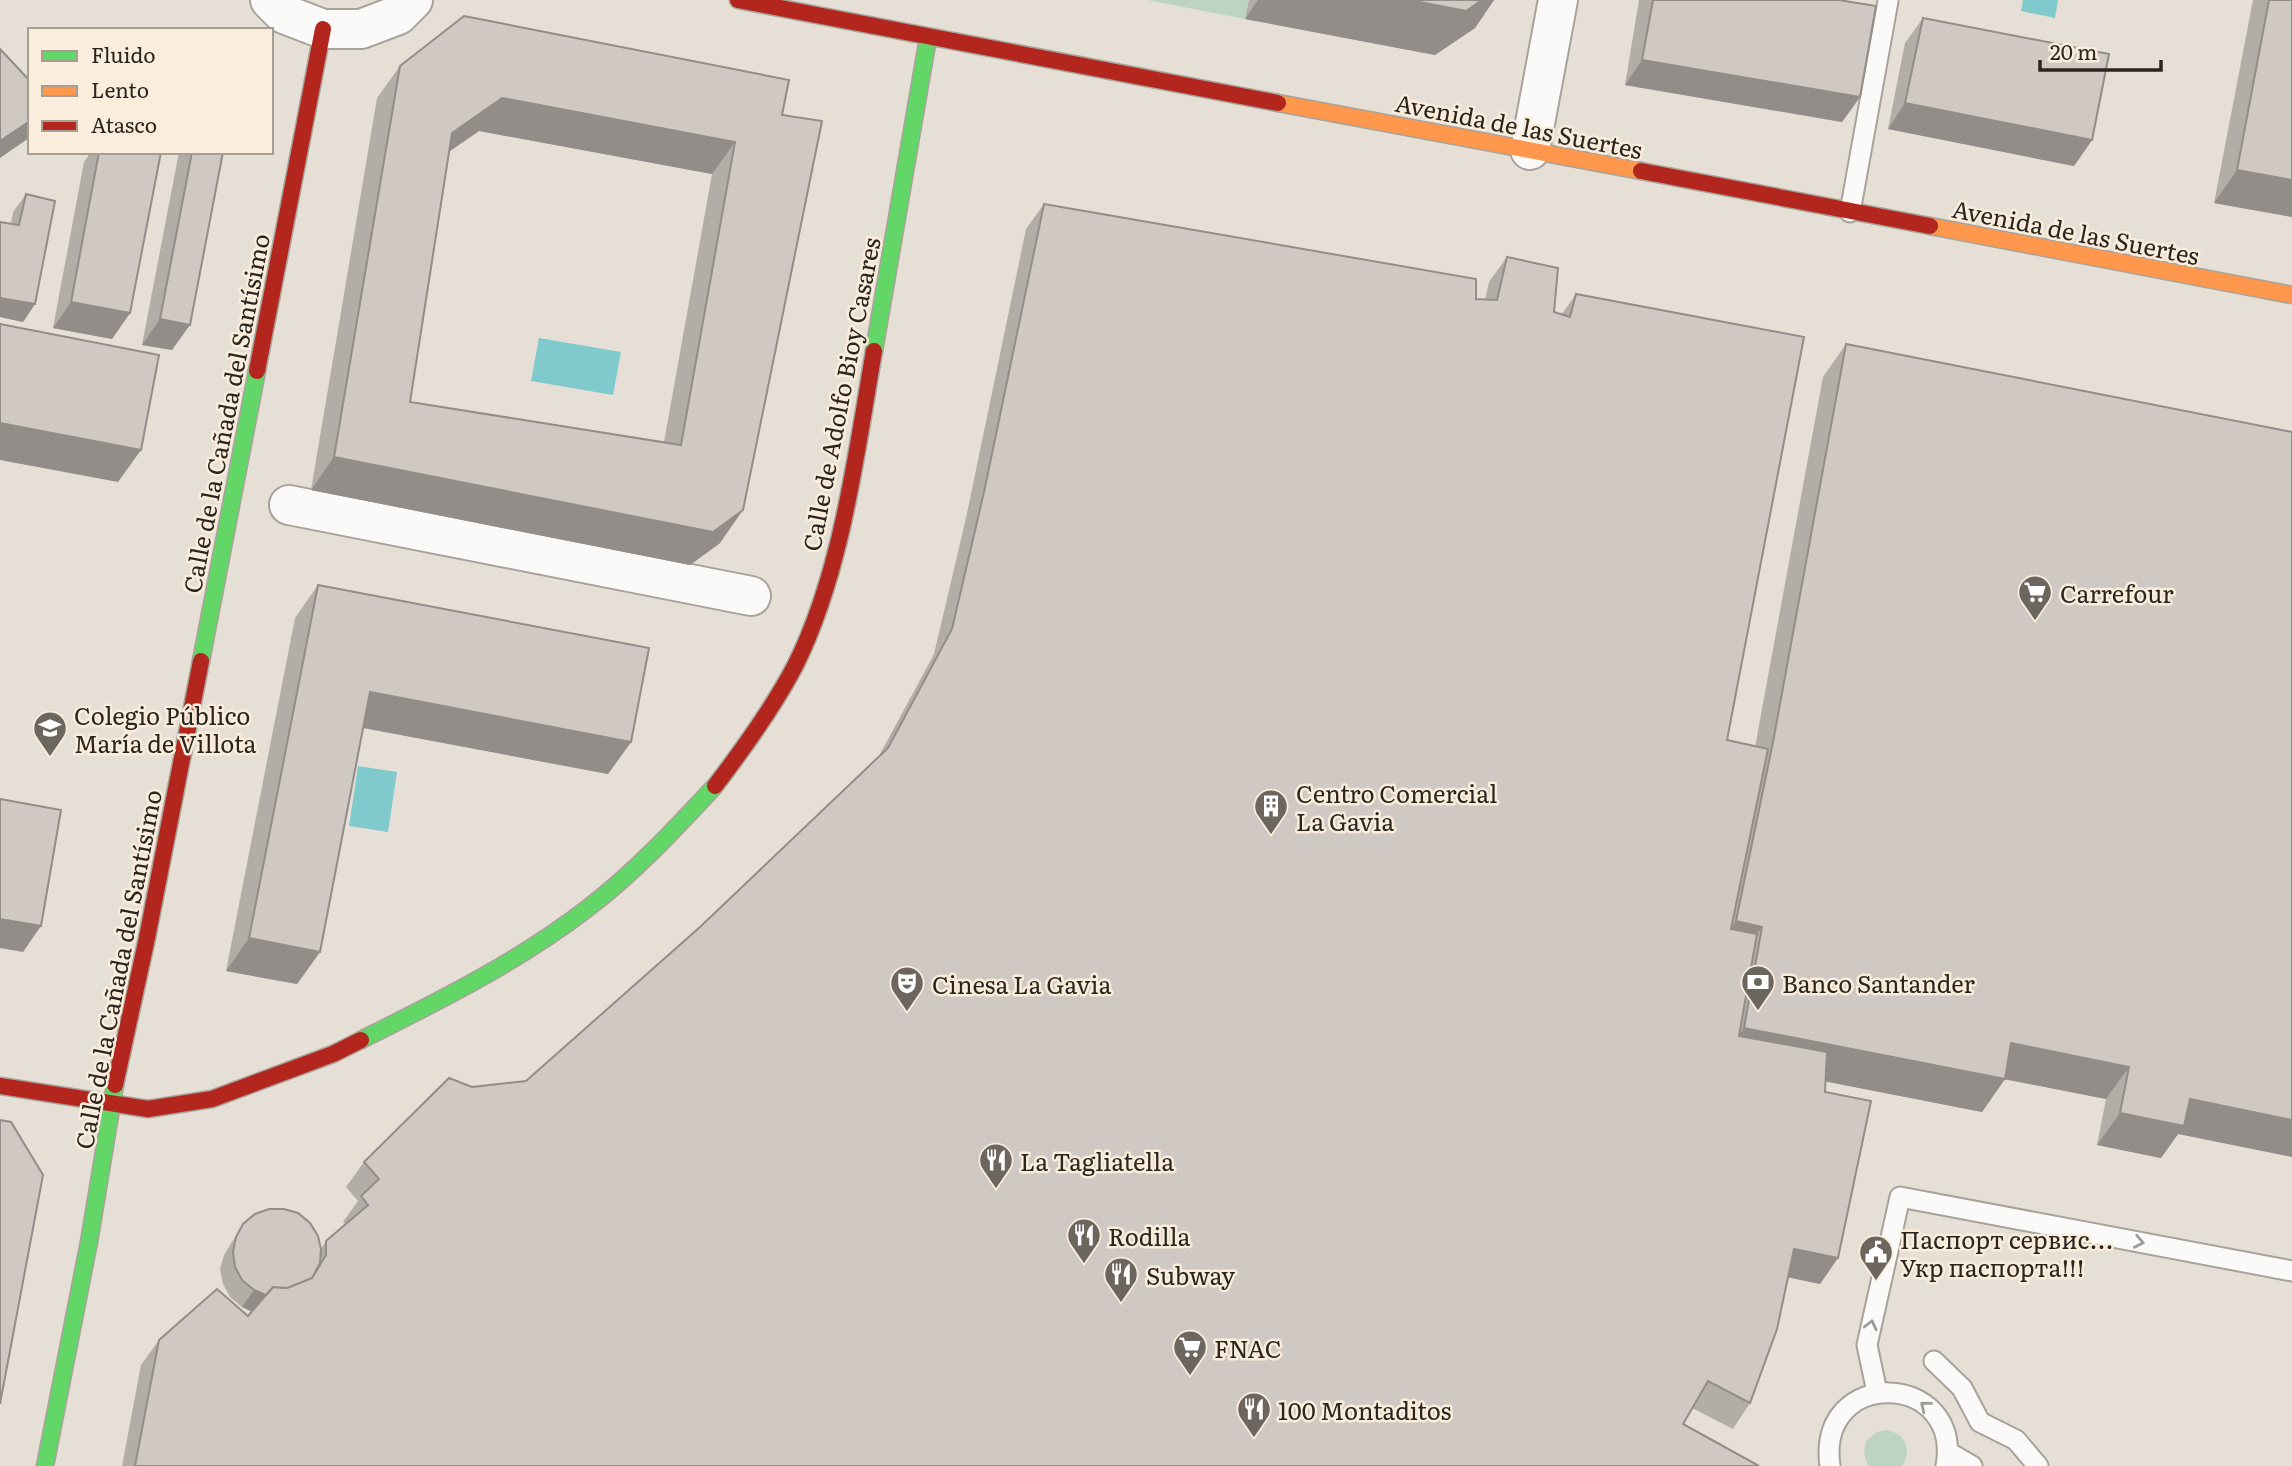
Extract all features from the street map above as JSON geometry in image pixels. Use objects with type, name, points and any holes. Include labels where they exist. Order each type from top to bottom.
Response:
[{"type":"street","points":[[270,0],[284,13],[323,29],[361,29],[398,15],[413,0]]},
{"type":"street","name":"Avenida de las Suertes","points":[[738,0],[2292,295]]},
{"type":"street","points":[[1530,150],[1558,0]]},
{"type":"street","name":"Calle de la Cañada del Santísimo","points":[[45,1466],[89,1242],[111,1103],[147,938],[323,29]]},
{"type":"street","name":"Calle de Adolfo Bioy Casares","points":[[0,1086],[148,1108],[212,1099],[333,1054],[448,997],[519,956],[588,908],[664,842],[716,785],[768,712],[795,665],[822,600],[850,489],[929,38]]},
{"type":"street","points":[[289,505],[751,596]]},
{"type":"lane","points":[[1850,212],[1888,1]]},
{"type":"lane","points":[[1877,1392],[1867,1345],[1900,1197],[2292,1271]]},
{"type":"lane","points":[[1934,1361],[1962,1388],[1980,1422],[2016,1440],[2038,1466]]},
{"type":"lane","points":[[1830,1466],[1828,1445],[1833,1427],[1843,1411],[1858,1399],[1877,1392],[1912,1396],[1926,1405],[1938,1419],[1945,1435],[1947,1459],[1972,1466]]},
{"type":"green space","points":[[1147,0],[1249,0],[1245,19]]},
{"type":"green space","points":[[1885,1430],[1898,1434],[1905,1443],[1907,1454],[1902,1466],[1869,1466],[1867,1463],[1866,1441],[1877,1432]]},
{"type":"water","points":[[2023,0],[2058,0],[2055,18],[2021,11]]},
{"type":"water","points":[[539,338],[621,352],[613,395],[531,381]]},
{"type":"water","points":[[358,766],[397,772],[388,832],[349,826]]},
{"type":"building","points":[[1410,0],[1482,0],[1466,11]]},
{"type":"building","points":[[1653,0],[1839,0],[1876,6],[1860,97],[1642,60]]},
{"type":"building","points":[[2269,0],[2292,0],[2292,180],[2237,170]]},
{"type":"building","points":[[464,16],[789,80],[782,115],[822,121],[743,510],[713,532],[334,457],[400,66]],"holes":[[[502,98],[735,142],[681,445],[410,402],[452,133]]]},
{"type":"building","points":[[1923,18],[2109,54],[2092,140],[1905,103]]},
{"type":"building","points":[[0,49],[28,79],[28,122],[0,141]]},
{"type":"building","points":[[99,154],[161,154],[130,313],[71,302]]},
{"type":"building","points":[[192,154],[223,154],[190,325],[160,319]]},
{"type":"building","points":[[26,194],[55,201],[35,304],[0,298],[0,222],[19,225]]},
{"type":"building","name":"Centro Comercial La Gavia","points":[[1044,204],[1476,279],[1476,299],[1497,300],[1507,257],[1558,268],[1554,312],[1570,317],[1576,294],[1804,337],[1727,740],[1768,749],[1731,929],[1757,934],[1739,1036],[1827,1052],[1825,1092],[1871,1101],[1838,1258],[1794,1249],[1777,1329],[1750,1403],[1708,1381],[1683,1424],[1759,1466],[135,1466],[159,1340],[217,1289],[248,1316],[273,1287],[287,1288],[312,1278],[326,1255],[326,1241],[368,1205],[361,1196],[379,1179],[364,1162],[449,1078],[472,1087],[526,1081],[700,927],[888,748],[952,629],[984,492]]},
{"type":"building","points":[[0,324],[159,355],[141,450],[0,423]]},
{"type":"building","name":"Carrefour","points":[[1846,344],[2292,432],[2292,1120],[2190,1099],[2184,1126],[2120,1113],[2129,1067],[2011,1043],[2005,1079],[1744,1028],[1762,927],[1736,921],[1773,742]]},
{"type":"building","points":[[318,585],[649,648],[631,742],[370,692],[320,952],[249,938]]},
{"type":"building","points":[[0,799],[61,810],[41,926],[0,919]]},
{"type":"building","points":[[0,1120],[11,1122],[43,1175],[0,1404]]},
{"type":"building","points":[[269,1209],[298,1213],[310,1223],[318,1236],[321,1249],[320,1263],[312,1278],[287,1288],[273,1287],[266,1295],[254,1290],[242,1280],[235,1267],[233,1252],[236,1237],[243,1224],[255,1214]]},
{"type":"traffic: fast","points":[[874,351],[928,38]]},
{"type":"traffic: fast","points":[[201,661],[257,371]]},
{"type":"traffic: fast","points":[[361,1040],[478,980],[561,928],[638,865],[715,786]]},
{"type":"traffic: fast","points":[[45,1466],[89,1242],[115,1085]]},
{"type":"traffic: slow","points":[[1278,103],[1641,171]]},
{"type":"traffic: slow","points":[[1930,226],[2292,295]]},
{"type":"traffic: jam","points":[[738,0],[1278,103]]},
{"type":"traffic: jam","points":[[257,371],[323,29]]},
{"type":"traffic: jam","points":[[1641,171],[1930,226]]},
{"type":"traffic: jam","points":[[715,786],[747,742],[795,666],[825,592],[845,512],[874,351]]},
{"type":"traffic: jam","points":[[115,1085],[147,938],[201,661]]},
{"type":"traffic: jam","points":[[0,1086],[148,1109],[212,1099],[333,1054],[361,1040]]},
{"type":"place","name":"Carrefour","points":[[2035,622]]},
{"type":"place","name":"Colegio Público María de Villota","points":[[50,758]]},
{"type":"place","name":"Centro Comercial La Gavia","points":[[1271,836]]},
{"type":"place","name":"Banco Santander","points":[[1758,1012]]},
{"type":"place","name":"Cinesa La Gavia","points":[[907,1013]]},
{"type":"place","name":"La Tagliatella","points":[[996,1190]]},
{"type":"place","name":"Rodilla","points":[[1084,1265]]},
{"type":"place","name":"Паспорт сервис... Укр паспорта!!!","points":[[1876,1282]]},
{"type":"place","name":"Subway","points":[[1121,1304]]},
{"type":"place","name":"FNAC","points":[[1190,1377]]},
{"type":"place","name":"100 Montaditos","points":[[1254,1439]]}]
